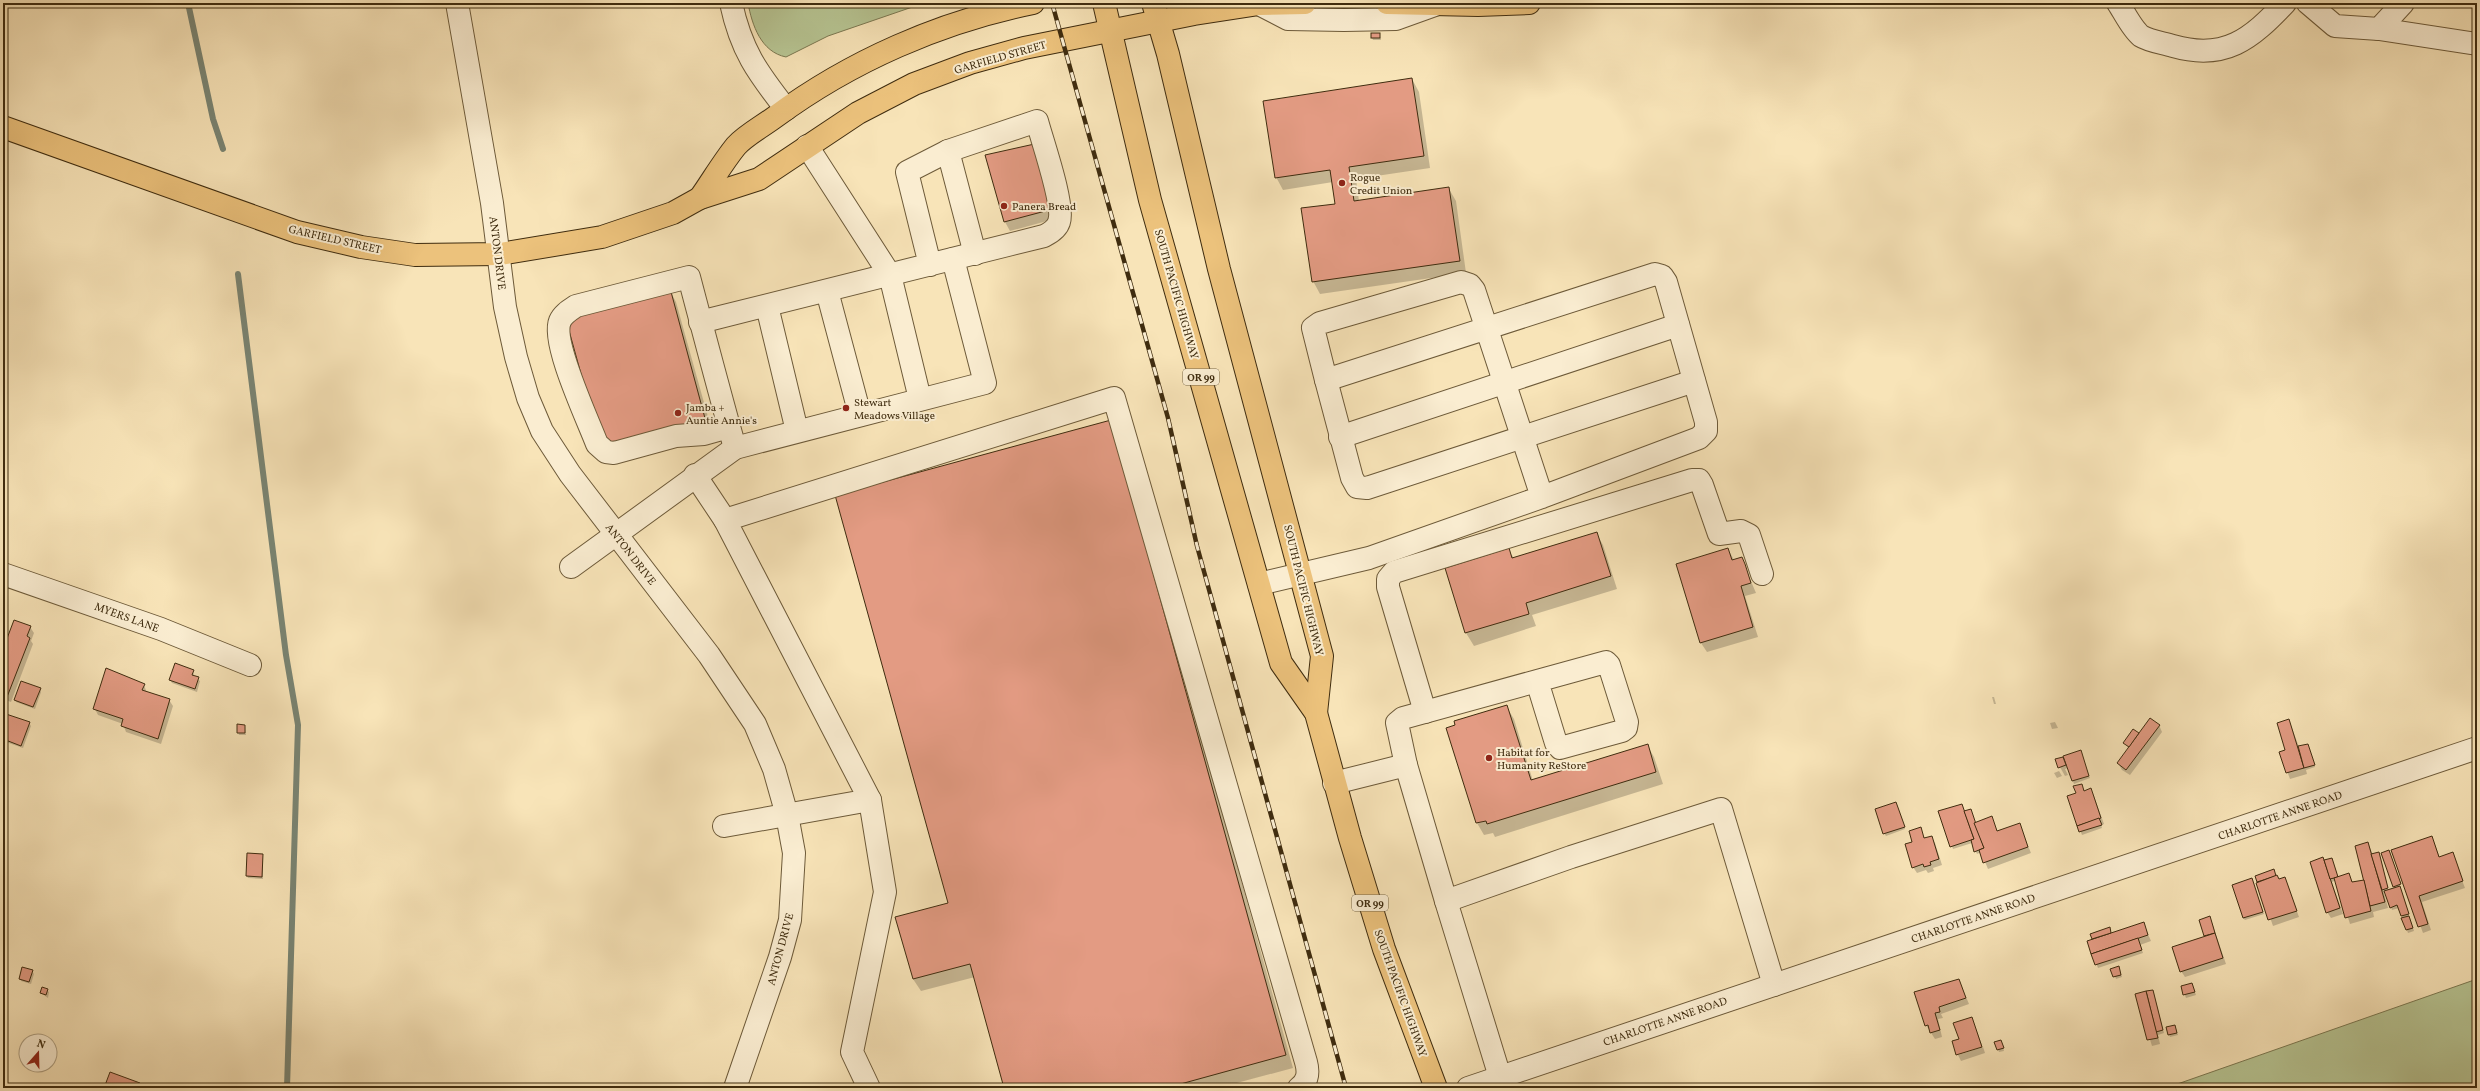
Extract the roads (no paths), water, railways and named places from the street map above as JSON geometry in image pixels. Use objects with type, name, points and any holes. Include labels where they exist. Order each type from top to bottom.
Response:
[{"type":"main road","name":"GARFIELD STREET","points":[[700,198],[737,145],[786,109],[859,64],[902,43],[1008,6],[1033,3]]},
{"type":"main road","name":"SOUTH PACIFIC HIGHWAY","points":[[1104,3],[1150,200],[1281,663],[1316,713]]},
{"type":"main road","name":"GARFIELD STREET","points":[[3,127],[297,232],[361,247],[416,254],[500,254],[602,237],[673,213],[700,198],[759,179],[865,109],[914,84],[963,65],[1024,48],[1110,30],[1156,12],[1259,4],[1304,3]]},
{"type":"main road","points":[[1387,3],[1435,5],[1529,3]]},
{"type":"main road","name":"SOUTH PACIFIC HIGHWAY","points":[[1156,12],[1219,269],[1322,656],[1316,713],[1334,783],[1384,949],[1436,1088]]},
{"type":"street","name":"ANTON DRIVE","points":[[457,3],[500,254],[505,307],[516,358],[528,398],[542,432],[566,468],[709,655],[755,724],[774,769],[787,815],[794,853],[790,920],[780,957],[735,1088]]},
{"type":"street","points":[[730,3],[743,47],[756,71],[786,109]]},
{"type":"street","points":[[2118,3],[2140,35],[2186,50],[2212,52],[2229,48],[2249,37],[2285,3]]},
{"type":"street","points":[[2308,3],[2330,10],[2335,26],[2379,29],[2477,44]]},
{"type":"street","points":[[2379,29],[2403,3]]},
{"type":"street","points":[[1259,4],[1288,19],[1344,20],[1396,19],[1435,5]]},
{"type":"street","points":[[700,322],[976,254],[1044,236],[1056,229],[1060,222],[1060,205],[1037,121],[948,151],[907,172],[930,265]]},
{"type":"street","points":[[807,146],[890,275],[920,399]]},
{"type":"street","points":[[948,151],[976,254]]},
{"type":"street","points":[[570,567],[695,475],[735,448],[984,383],[953,259]]},
{"type":"street","points":[[1259,584],[1368,558],[1542,497],[1699,438],[1706,431],[1706,422],[1666,282],[1662,276],[1655,274],[1326,380]]},
{"type":"street","points":[[729,427],[704,434],[681,435],[614,453],[606,452],[597,444],[560,346],[560,321],[566,312],[576,306],[688,277],[735,448]]},
{"type":"street","points":[[1542,497],[1522,438],[1485,329],[1474,290],[1470,285],[1461,282],[1320,323],[1313,328],[1313,336],[1340,437],[1352,478],[1357,487],[1367,488],[1522,438],[1694,381]]},
{"type":"street","points":[[827,291],[860,415]]},
{"type":"street","points":[[767,306],[797,431]]},
{"type":"street","points":[[1340,437],[1678,325]]},
{"type":"street","points":[[724,520],[1114,398],[1306,1062],[1308,1071],[1305,1083],[1299,1088]]},
{"type":"street","points":[[695,475],[724,520],[870,800],[885,892],[852,1052],[869,1088]]},
{"type":"street","points":[[1425,712],[1388,587],[1388,579],[1394,572],[1692,480],[1699,480],[1719,534],[1741,531],[1749,535],[1762,574]]},
{"type":"street","name":"MYERS LANE","points":[[3,574],[161,629],[250,665]]},
{"type":"street","points":[[1500,1077],[1406,764],[1397,723],[1403,718],[1537,680],[1606,662],[1609,665],[1627,722],[1626,728],[1622,731],[1560,748],[1556,743],[1537,680]]},
{"type":"street","name":"CHARLOTTE ANNE ROAD","points":[[1468,1088],[2477,748]]},
{"type":"street","points":[[1334,783],[1406,764]]},
{"type":"street","points":[[724,826],[870,800]]},
{"type":"street","points":[[1446,901],[1571,857],[1721,809],[1774,985]]},
{"type":"waterway","points":[[188,3],[213,119],[223,149]]},
{"type":"waterway","points":[[238,274],[286,655],[298,725],[287,1088]]},
{"type":"railway","points":[[1052,3],[1168,418],[1197,546],[1346,1088]]},
{"type":"place","name":"Rogue Credit Union","points":[[1342,183]]},
{"type":"place","name":"Panera Bread","points":[[1004,206]]},
{"type":"place","name":"Stewart Meadows Village","points":[[846,408]]},
{"type":"place","name":"Jamba + Auntie Annie's","points":[[678,413]]},
{"type":"place","name":"Habitat for Humanity ReStore","points":[[1489,758]]}]
